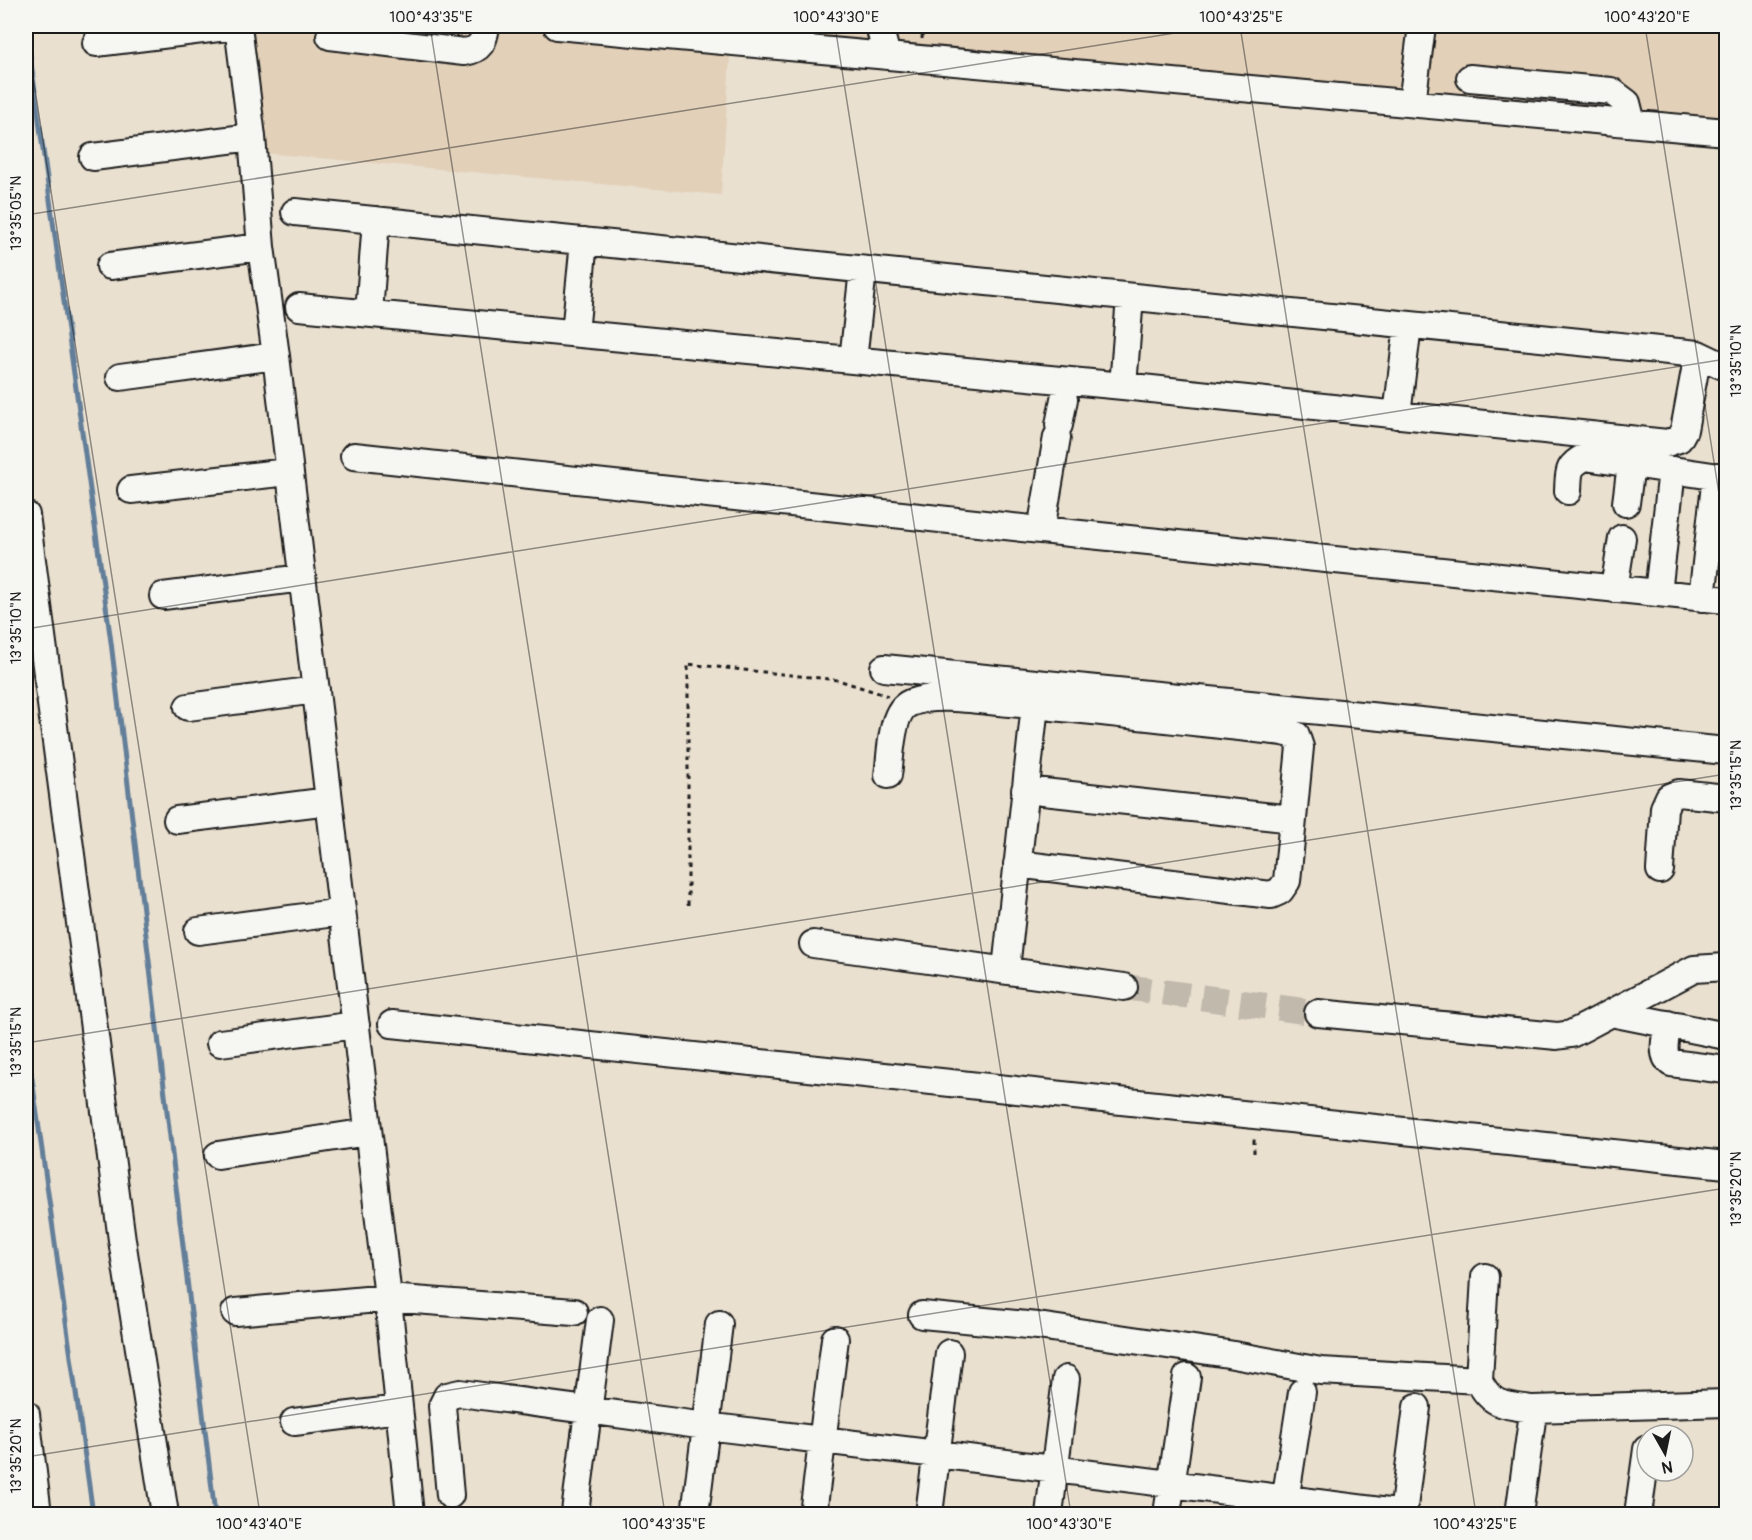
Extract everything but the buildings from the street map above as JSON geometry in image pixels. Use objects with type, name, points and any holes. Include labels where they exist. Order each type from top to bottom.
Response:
[{"type":"street","points":[[96,43],[236,26],[252,137],[261,247],[356,1024],[388,1298],[410,1515]]},
{"type":"street","points":[[330,36],[464,52],[478,48],[484,40],[486,26]]},
{"type":"street","points":[[557,26],[1726,132]]},
{"type":"street","points":[[879,26],[887,56]]},
{"type":"street","points":[[1412,103],[1422,26]]},
{"type":"street","points":[[1470,78],[1611,91],[1627,103],[1632,123]]},
{"type":"street","points":[[93,158],[252,137]]},
{"type":"street","points":[[295,212],[1698,354],[1725,366]]},
{"type":"street","points":[[369,314],[376,220]]},
{"type":"street","points":[[575,333],[584,241]]},
{"type":"street","points":[[110,266],[261,247]]},
{"type":"street","points":[[853,360],[863,270]]},
{"type":"street","points":[[1123,386],[1130,297]]},
{"type":"street","points":[[299,307],[1123,386],[1667,443],[1679,439],[1684,430],[1698,354]]},
{"type":"street","points":[[1397,415],[1408,325]]},
{"type":"street","points":[[120,377],[276,356]]},
{"type":"street","points":[[1041,530],[1064,399]]},
{"type":"street","points":[[354,456],[1714,599],[1721,477],[1585,457],[1570,467],[1568,491]]},
{"type":"street","points":[[1626,503],[1631,464]]},
{"type":"street","points":[[1658,593],[1672,470]]},
{"type":"street","points":[[131,490],[288,472]]},
{"type":"street","points":[[26,515],[122,1240],[165,1515]]},
{"type":"street","points":[[1614,589],[1622,538]]},
{"type":"street","points":[[163,596],[302,578]]},
{"type":"street","points":[[884,668],[1726,752]]},
{"type":"street","points":[[188,706],[316,690]]},
{"type":"street","points":[[888,775],[894,724],[901,709],[909,703],[949,698],[1035,705],[1296,735],[1300,747],[1287,881],[1280,891],[1271,895],[1017,864]]},
{"type":"street","points":[[1006,969],[1035,705]]},
{"type":"street","points":[[1025,790],[1293,819]]},
{"type":"street","points":[[1660,870],[1664,808],[1669,797],[1678,793],[1726,798]]},
{"type":"street","points":[[177,820],[329,801]]},
{"type":"street","points":[[198,931],[342,912]]},
{"type":"street","points":[[813,944],[1124,987]]},
{"type":"street","points":[[1318,1013],[1550,1036],[1571,1034],[1694,969],[1726,967]]},
{"type":"street","points":[[1611,1013],[1726,1036]]},
{"type":"street","points":[[220,1043],[356,1024]]},
{"type":"street","points":[[392,1024],[1726,1165]]},
{"type":"street","points":[[1668,1024],[1664,1054],[1666,1060],[1671,1063],[1726,1070]]},
{"type":"street","points":[[218,1155],[368,1132]]},
{"type":"street","points":[[1485,1277],[1479,1380],[1484,1391],[1495,1401],[1509,1406],[1533,1409],[1726,1404]]},
{"type":"street","points":[[235,1312],[388,1298],[574,1312]]},
{"type":"street","points":[[922,1315],[1038,1326],[1228,1354],[1321,1371],[1479,1380]]},
{"type":"street","points":[[575,1512],[600,1320]]},
{"type":"street","points":[[695,1515],[719,1324]]},
{"type":"street","points":[[813,1515],[834,1339]]},
{"type":"street","points":[[929,1515],[950,1353]]},
{"type":"street","points":[[1167,1515],[1187,1377]]},
{"type":"street","points":[[1049,1515],[1066,1379]]},
{"type":"street","points":[[1284,1507],[1302,1392]]},
{"type":"street","points":[[450,1495],[442,1406],[447,1396],[460,1393],[1171,1485],[1284,1507],[1403,1514],[1417,1407]]},
{"type":"street","points":[[294,1422],[399,1409]]},
{"type":"street","points":[[26,1414],[38,1515]]},
{"type":"street","points":[[1520,1515],[1532,1420]]},
{"type":"street","points":[[1638,1515],[1642,1483]]},
{"type":"path","points":[[688,905],[688,664],[838,680],[909,703]]},
{"type":"shaded area","points":[[249,26],[1726,26],[1726,139],[731,43],[721,195],[264,153]]},
{"type":"waterway","points":[[26,26],[111,642],[215,1514]]},
{"type":"waterway","points":[[26,1036],[93,1514]]},
{"type":"tunnel","points":[[1124,987],[1318,1013]]}]
